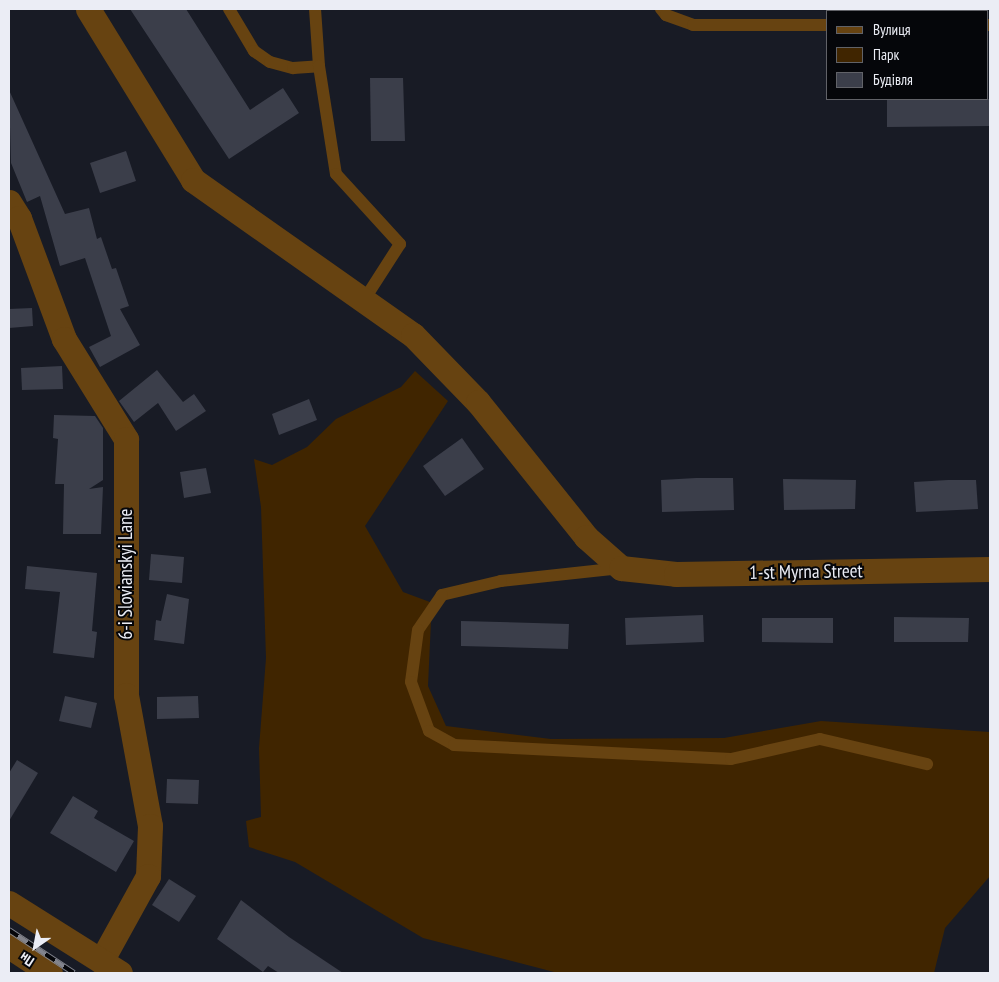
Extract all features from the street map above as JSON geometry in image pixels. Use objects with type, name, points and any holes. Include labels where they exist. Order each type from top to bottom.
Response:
[{"type":"street","points":[[88,9],[193,180],[413,335],[478,402],[586,538],[621,568]]},
{"type":"street","name":"6-i Slovianskyi Lane","points":[[9,202],[19,218],[64,339],[126,438],[126,695],[150,826],[148,876],[111,967]]},
{"type":"street","name":"1-st Myrna Street","points":[[621,568],[676,574],[990,569]]},
{"type":"street","points":[[9,903],[111,967]]},
{"type":"street","points":[[9,946],[50,973]]},
{"type":"lane","points":[[229,9],[254,51],[270,62],[293,68],[319,66]]},
{"type":"lane","points":[[315,9],[319,66],[336,174],[400,244],[364,300]]},
{"type":"lane","points":[[661,9],[666,15],[693,25],[826,25]]},
{"type":"lane","points":[[621,568],[501,581],[442,595],[418,630],[411,682],[429,731],[454,745],[731,759],[820,739],[880,750],[927,764]]},
{"type":"green space","points":[[415,371],[448,401],[365,526],[403,592],[438,605],[431,621],[428,686],[446,726],[551,739],[724,738],[821,721],[990,732],[990,876],[945,928],[934,973],[558,973],[423,938],[295,862],[249,847],[246,821],[261,817],[259,748],[266,658],[261,507],[254,459],[272,465],[307,447],[336,419],[401,387]]},
{"type":"building","points":[[130,9],[186,9],[250,110],[283,88],[299,113],[229,159]]},
{"type":"building","points":[[370,78],[403,78],[405,141],[371,141]]},
{"type":"building","points":[[9,90],[65,214],[89,208],[97,239],[101,237],[112,269],[116,268],[129,306],[120,309],[140,345],[100,367],[89,347],[111,336],[85,258],[60,266],[40,196],[27,202],[11,163]]},
{"type":"building","points":[[990,99],[990,126],[887,127],[887,100]]},
{"type":"building","points":[[126,151],[136,181],[100,193],[90,163]]},
{"type":"building","points":[[32,308],[33,326],[9,328],[9,309]]},
{"type":"building","points":[[62,366],[63,389],[22,390],[21,368]]},
{"type":"building","points":[[157,370],[183,402],[194,394],[206,411],[176,431],[158,403],[134,422],[119,401]]},
{"type":"building","points":[[309,399],[317,420],[279,435],[272,414]]},
{"type":"building","points":[[54,415],[95,416],[103,428],[103,480],[89,489],[103,487],[101,534],[63,534],[64,484],[55,484],[58,439],[53,438]]},
{"type":"building","points":[[462,438],[484,469],[445,496],[423,466]]},
{"type":"building","points":[[206,468],[211,493],[184,498],[180,472]]},
{"type":"building","points":[[733,478],[734,510],[662,512],[661,480]]},
{"type":"building","points":[[783,479],[856,480],[855,509],[784,510]]},
{"type":"building","points":[[976,480],[978,509],[916,512],[914,482]]},
{"type":"building","points":[[151,554],[184,557],[182,583],[149,580]]},
{"type":"building","points":[[27,566],[97,573],[92,631],[97,632],[94,658],[53,653],[60,592],[25,589]]},
{"type":"building","points":[[167,594],[189,599],[184,644],[154,640],[156,620],[161,621]]},
{"type":"building","points":[[703,615],[704,642],[626,645],[625,618]]},
{"type":"building","points":[[894,617],[969,618],[968,642],[894,642]]},
{"type":"building","points":[[762,618],[833,618],[833,643],[762,642]]},
{"type":"building","points":[[461,621],[569,624],[568,649],[461,646]]},
{"type":"building","points":[[65,696],[97,703],[91,728],[59,721]]},
{"type":"building","points":[[198,696],[199,718],[157,719],[157,697]]},
{"type":"building","points":[[17,760],[38,773],[9,821],[9,773]]},
{"type":"building","points":[[167,779],[199,780],[198,804],[166,803]]},
{"type":"building","points":[[73,796],[98,811],[94,818],[134,841],[116,872],[50,833]]},
{"type":"building","points":[[169,879],[196,896],[179,922],[152,905]]},
{"type":"building","points":[[241,900],[289,937],[343,973],[279,973],[268,966],[263,972],[217,939]]},
{"type":"railway","points":[[9,930],[74,973]]}]
